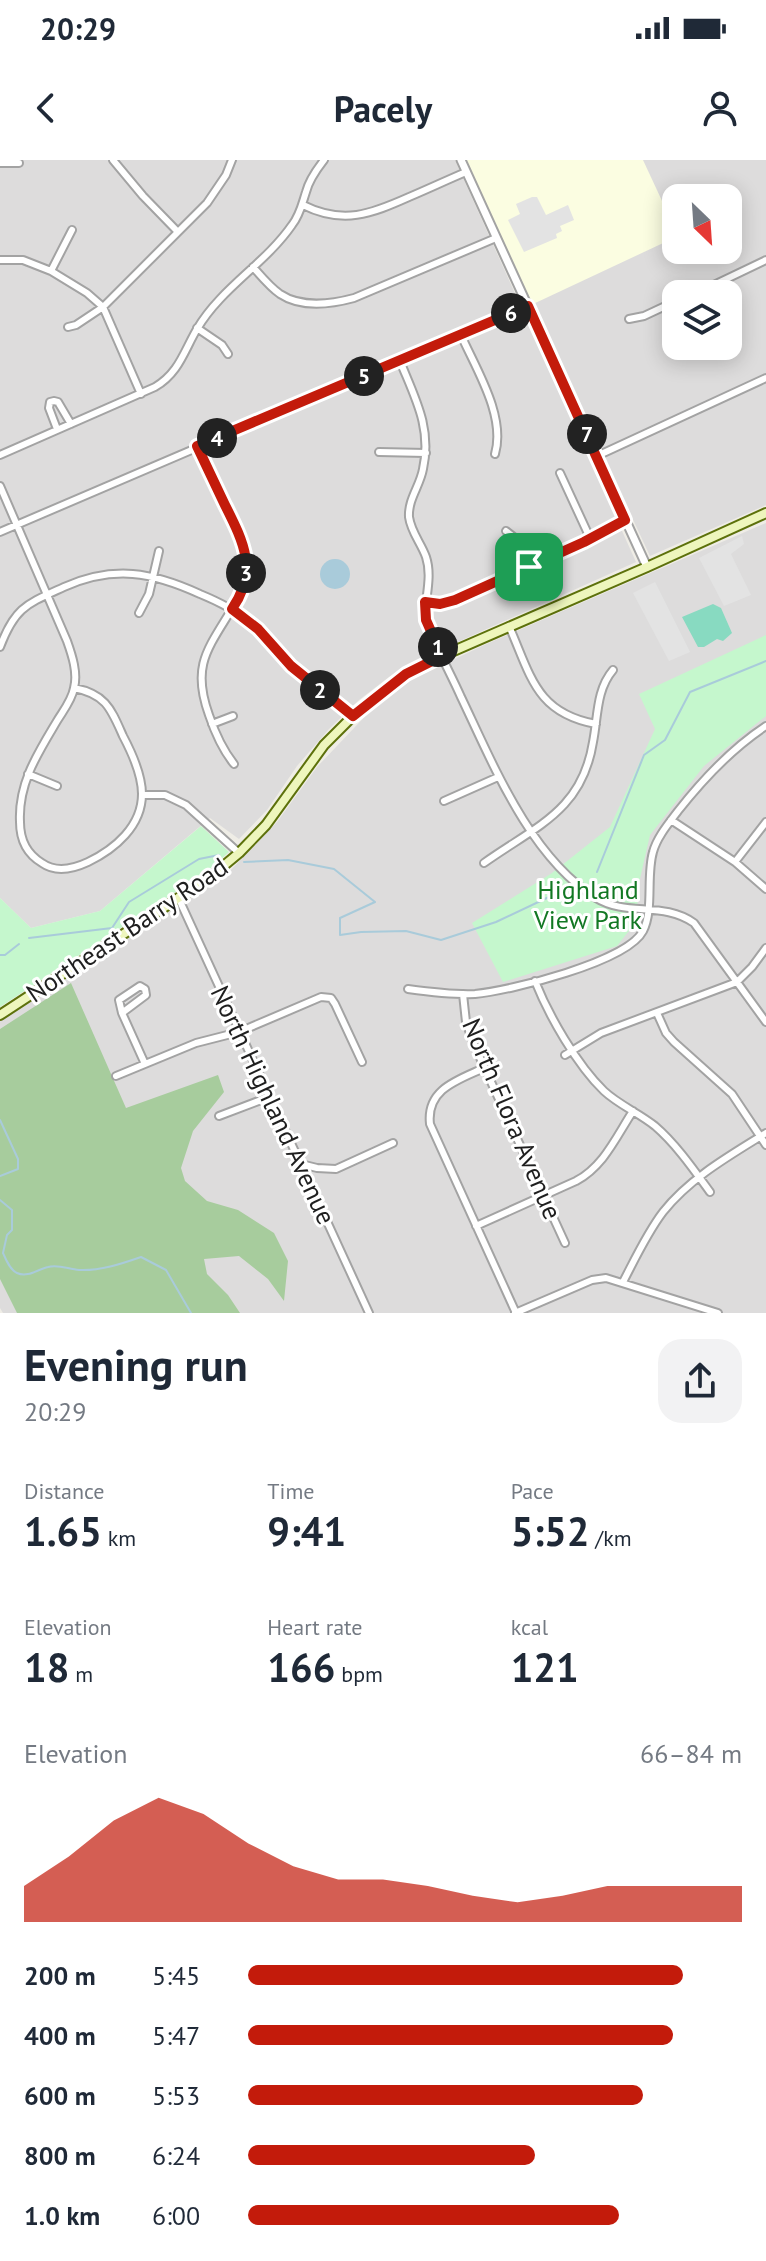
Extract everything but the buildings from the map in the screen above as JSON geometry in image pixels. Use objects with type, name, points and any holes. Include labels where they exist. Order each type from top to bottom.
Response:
[{"type":"main road","name":"Northeast Barry Road","points":[[0,1015],[209,878],[239,853],[266,825],[324,745],[353,716],[406,674],[766,513]]},
{"type":"street","points":[[113,160],[177,231]]},
{"type":"street","points":[[68,327],[103,307],[210,199],[232,160]]},
{"type":"street","points":[[0,455],[163,383],[182,360],[197,328],[214,305],[279,244],[293,224],[303,205],[306,190],[324,160]]},
{"type":"street","points":[[461,160],[647,567]]},
{"type":"street","points":[[0,163],[19,163]]},
{"type":"street","points":[[303,205],[335,216],[369,213],[466,172]]},
{"type":"street","points":[[51,271],[72,230]]},
{"type":"street","points":[[253,267],[282,296],[311,303],[333,303],[354,298],[496,238]]},
{"type":"street","points":[[0,260],[23,260],[51,271],[87,293],[103,307],[141,394]]},
{"type":"street","points":[[724,280],[766,260]]},
{"type":"street","points":[[0,532],[528,306]]},
{"type":"street","points":[[629,319],[662,308]]},
{"type":"street","points":[[197,328],[222,345],[228,354]]},
{"type":"street","points":[[461,335],[495,413],[499,429],[495,454]]},
{"type":"street","points":[[400,361],[423,420],[426,453],[409,514],[427,561],[426,620],[498,777],[553,860],[597,899],[616,906],[677,913],[694,923],[766,1022]]},
{"type":"street","points":[[597,456],[766,378]]},
{"type":"street","points":[[57,429],[49,405],[54,401],[58,402],[71,424]]},
{"type":"street","points":[[197,446],[246,554],[243,592],[206,653],[201,671],[204,700],[212,724],[223,751],[234,764]]},
{"type":"street","points":[[379,452],[426,453]]},
{"type":"street","points":[[560,473],[590,538]]},
{"type":"street","points":[[0,486],[48,595],[73,663],[74,688],[28,774],[20,801],[20,827],[26,847],[44,865],[59,869],[75,868],[120,843],[138,813],[142,795],[135,763],[110,709],[97,695],[74,688]]},
{"type":"street","points":[[425,602],[440,604],[455,600],[625,520]]},
{"type":"street","points":[[506,531],[515,538],[529,567]]},
{"type":"street","points":[[139,613],[149,594],[159,551]]},
{"type":"street","points":[[0,647],[8,627],[29,603],[83,579],[105,574],[153,576],[232,609],[258,629],[291,666],[353,716]]},
{"type":"street","points":[[509,626],[538,691],[549,704],[565,715],[596,724]]},
{"type":"street","points":[[484,863],[559,812],[571,799],[588,766],[602,686],[613,670]]},
{"type":"street","points":[[212,724],[233,716]]},
{"type":"street","points":[[408,989],[463,994],[503,991],[607,958],[629,947],[645,927],[653,850],[671,820],[712,770],[766,726]]},
{"type":"street","points":[[28,774],[57,786]]},
{"type":"street","points":[[444,801],[498,777]]},
{"type":"street","points":[[142,795],[165,795],[186,805],[239,853]]},
{"type":"street","points":[[671,820],[735,862],[766,889]]},
{"type":"street","points":[[735,862],[766,822]]},
{"type":"street","points":[[39,875],[44,865]]},
{"type":"street","name":"North Highland Avenue","points":[[178,897],[369,1313]]},
{"type":"street","points":[[565,1055],[601,1033],[737,982],[766,948]]},
{"type":"street","points":[[535,981],[547,1010],[606,1092],[662,1133],[710,1192]]},
{"type":"street","points":[[122,1013],[146,995],[145,989],[140,986],[119,1000],[122,1013],[145,1064]]},
{"type":"street","name":"North Flora Avenue","points":[[463,994],[466,1022],[484,1068],[565,1243]]},
{"type":"street","points":[[116,1076],[196,1043],[239,1032],[321,997],[327,997],[335,1004],[362,1062]]},
{"type":"street","points":[[657,1013],[674,1042],[732,1094],[764,1135],[766,1145]]},
{"type":"street","points":[[484,1068],[446,1086],[434,1098],[430,1112],[432,1131],[516,1313],[592,1280],[606,1278],[718,1313]]},
{"type":"street","points":[[219,1116],[269,1097]]},
{"type":"street","points":[[476,1226],[576,1181],[596,1167],[633,1111]]},
{"type":"street","points":[[623,1282],[664,1212],[699,1177],[764,1135]]},
{"type":"street","points":[[301,1164],[336,1169],[393,1143]]},
{"type":"shaded area","points":[[0,160],[455,160],[636,562],[413,662],[389,677],[329,729],[297,766],[267,810],[239,839],[210,818],[100,911],[31,928],[0,898]]},
{"type":"shaded area","points":[[465,160],[766,160],[766,505],[650,556]]},
{"type":"shaded area","points":[[465,160],[643,160],[662,201],[662,244],[531,305]]},
{"type":"shaded area","points":[[537,197],[546,215],[568,205],[574,220],[560,226],[562,231],[556,234],[557,238],[524,252],[508,220],[520,214],[516,204]]},
{"type":"shaded area","points":[[766,523],[766,1313],[3,1313],[0,1308],[0,1020],[226,875],[277,822],[317,767],[373,708],[413,679]]},
{"type":"shaded area","points":[[742,536],[744,544],[731,554],[751,595],[724,606],[699,558]]},
{"type":"shaded area","points":[[655,582],[690,652],[669,661],[633,593]]},
{"type":"green space","points":[[713,604],[721,608],[732,633],[723,641],[717,639],[698,647],[682,617]]},
{"type":"green space","name":"Highland View Park","points":[[766,635],[766,716],[704,766],[650,835],[639,883],[636,922],[617,946],[503,982],[472,923],[552,873],[610,827],[655,729],[639,694]]},
{"type":"green space","points":[[201,826],[229,852],[209,870],[0,1007],[0,898],[31,928],[100,911]]},
{"type":"green space","points":[[71,983],[126,1108],[218,1075],[224,1092],[193,1131],[181,1168],[185,1181],[207,1201],[238,1210],[274,1233],[288,1261],[284,1301],[268,1279],[239,1256],[204,1259],[207,1274],[228,1295],[240,1313],[17,1313],[0,1279],[0,1029]]},
{"type":"water","points":[[335,559],[345,564],[350,574],[345,584],[335,589],[325,584],[320,574],[325,564]]},
{"type":"waterway","points":[[597,872],[644,755],[665,740],[690,692],[766,661]]},
{"type":"waterway","points":[[29,938],[112,928],[129,902],[199,859],[219,855]]},
{"type":"waterway","points":[[244,862],[288,860],[334,869],[375,902],[340,918],[340,935],[406,931],[441,940],[496,922],[551,896]]},
{"type":"waterway","points":[[0,955],[5,955],[19,944]]},
{"type":"waterway","points":[[0,1120],[18,1159],[18,1169],[0,1176]]},
{"type":"waterway","points":[[0,1200],[12,1210],[12,1230],[7,1235],[3,1253],[15,1272],[33,1273],[56,1266],[95,1269],[141,1257],[166,1270],[191,1313]]},
{"type":"route","points":[[528,306],[625,520],[529,567],[455,600],[440,604],[425,602],[428,627],[442,656],[406,674],[353,716],[303,677],[258,629],[232,609],[243,592],[246,554],[197,446],[528,306]]}]
